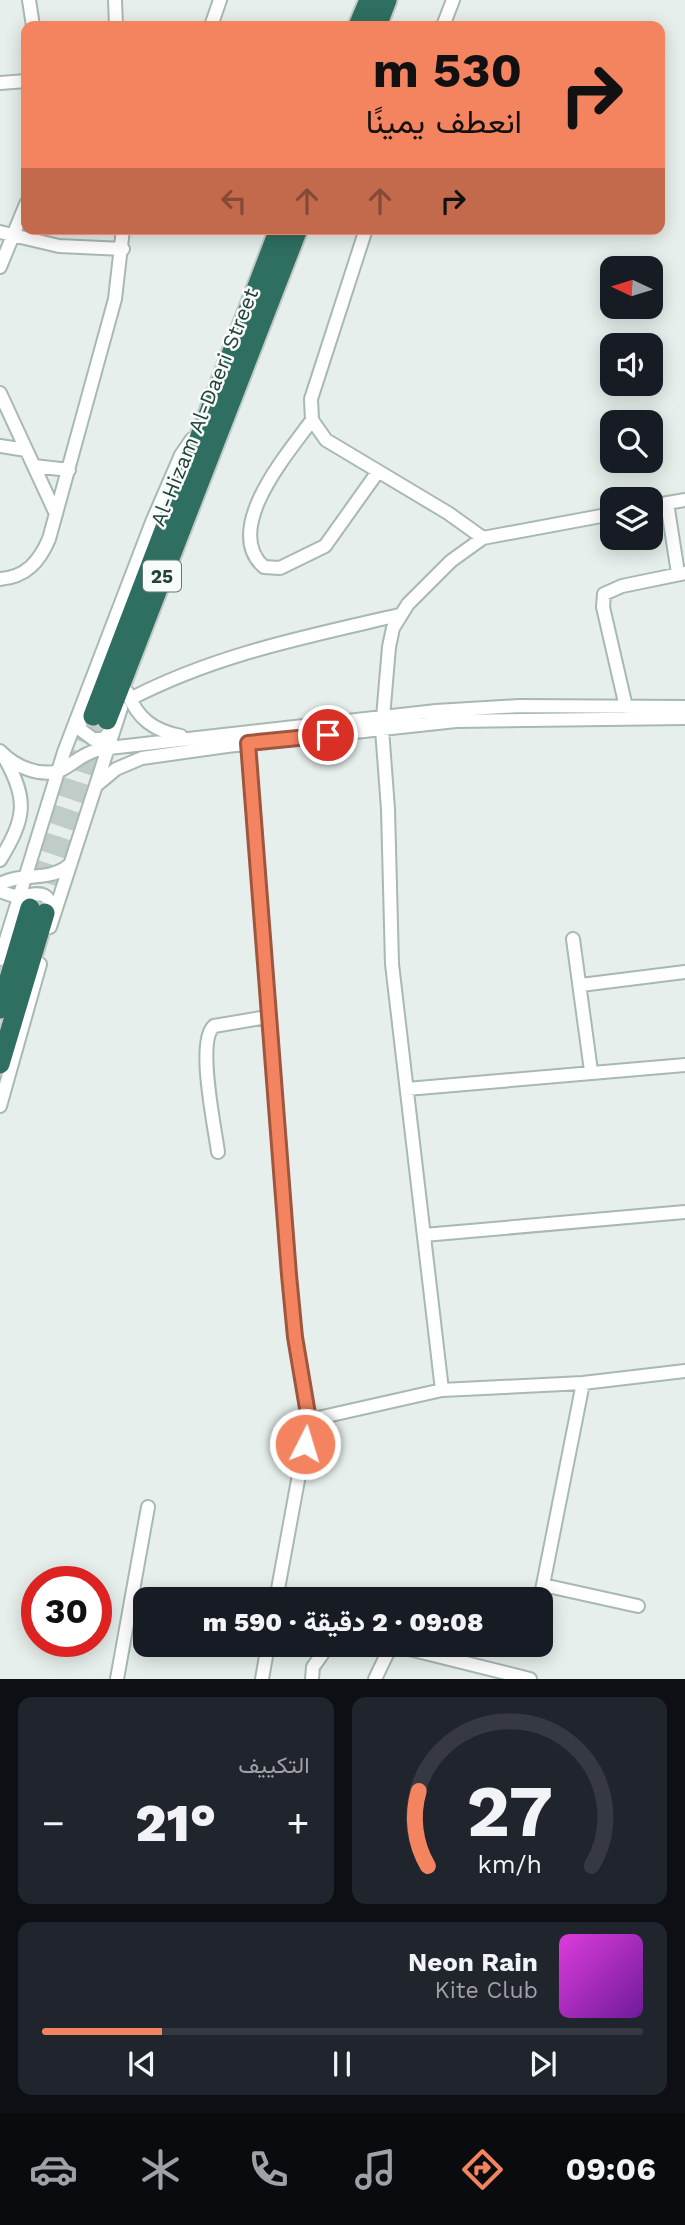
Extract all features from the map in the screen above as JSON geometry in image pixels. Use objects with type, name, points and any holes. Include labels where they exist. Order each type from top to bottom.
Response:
[{"type":"highway","points":[[360,21],[369,0]]},
{"type":"highway","points":[[379,21],[387,0]]},
{"type":"highway","name":"Al-Hizam Al-Daeri Street","points":[[98,720],[209,430],[276,235]]},
{"type":"highway","name":"Al-Hizam Al-Daeri Street","points":[[209,430],[295,235]]},
{"type":"highway","points":[[0,1009],[37,907]]},
{"type":"highway","points":[[0,1064],[37,907]]},
{"type":"street","points":[[29,0],[32,21]]},
{"type":"street","points":[[115,0],[116,21]]},
{"type":"street","points":[[213,21],[220,0]]},
{"type":"street","points":[[445,21],[453,0]]},
{"type":"street","points":[[0,83],[21,81]]},
{"type":"street","points":[[0,267],[21,218]]},
{"type":"street","points":[[0,232],[59,246],[123,248]]},
{"type":"street","points":[[0,579],[22,573],[33,566],[42,555],[69,470],[115,299],[123,235]]},
{"type":"street","points":[[364,235],[311,399],[312,420],[326,440],[449,513],[483,538]]},
{"type":"street","points":[[0,393],[56,514]]},
{"type":"street","points":[[312,420],[251,514],[252,541],[257,558],[264,567],[280,568],[325,546],[377,472]]},
{"type":"street","points":[[128,695],[206,485],[209,430]]},
{"type":"street","points":[[0,959],[68,866],[109,748],[98,720],[177,464],[209,430]]},
{"type":"street","points":[[0,446],[26,450]]},
{"type":"street","points":[[34,466],[69,470]]},
{"type":"street","points":[[663,504],[685,500]]},
{"type":"street","points":[[626,707],[603,607],[604,594],[622,586],[682,573],[667,503]]},
{"type":"street","points":[[442,1390],[392,964],[388,809],[382,729],[389,647],[400,615],[451,561],[483,538],[600,516]]},
{"type":"street","points":[[36,771],[64,752],[128,695],[226,658],[400,615]]},
{"type":"street","points":[[128,695],[141,717],[155,729],[192,738]]},
{"type":"street","points":[[98,785],[116,769],[142,758],[226,740],[383,715],[519,706],[685,707]]},
{"type":"street","points":[[1,753],[18,766],[36,771],[58,771],[84,754],[109,748],[192,738],[248,743],[487,720],[685,718]]},
{"type":"street","points":[[248,743],[267,1017],[295,1337],[309,1420],[278,1587]]},
{"type":"street","points":[[0,1106],[37,907],[24,877],[64,752]]},
{"type":"street","points":[[0,860],[17,832],[22,806],[21,794],[1,753]]},
{"type":"street","points":[[0,884],[24,877],[54,875],[68,866]]},
{"type":"street","points":[[0,891],[37,907]]},
{"type":"street","points":[[573,939],[591,1071]]},
{"type":"street","points":[[581,985],[685,972]]},
{"type":"street","points":[[218,1152],[207,1062],[207,1035],[214,1026],[267,1017]]},
{"type":"street","points":[[407,1089],[591,1071],[685,1065]]},
{"type":"street","points":[[424,1235],[685,1212]]},
{"type":"street","points":[[309,1420],[442,1390],[583,1383],[685,1371]]},
{"type":"street","points":[[542,1587],[583,1383]]},
{"type":"street","points":[[117,1679],[148,1507]]},
{"type":"street","points":[[543,1584],[638,1606]]},
{"type":"street","points":[[376,1679],[388,1651],[397,1646],[530,1679]]},
{"type":"street","points":[[262,1679],[266,1657]]},
{"type":"street","points":[[312,1679],[313,1667],[320,1657]]},
{"type":"tunnel","points":[[30,908],[93,716]]},
{"type":"tunnel","points":[[45,913],[107,720]]},
{"type":"route","points":[[305,1444],[309,1420],[295,1337],[289,1275],[267,1017],[248,743],[328,735]]}]
